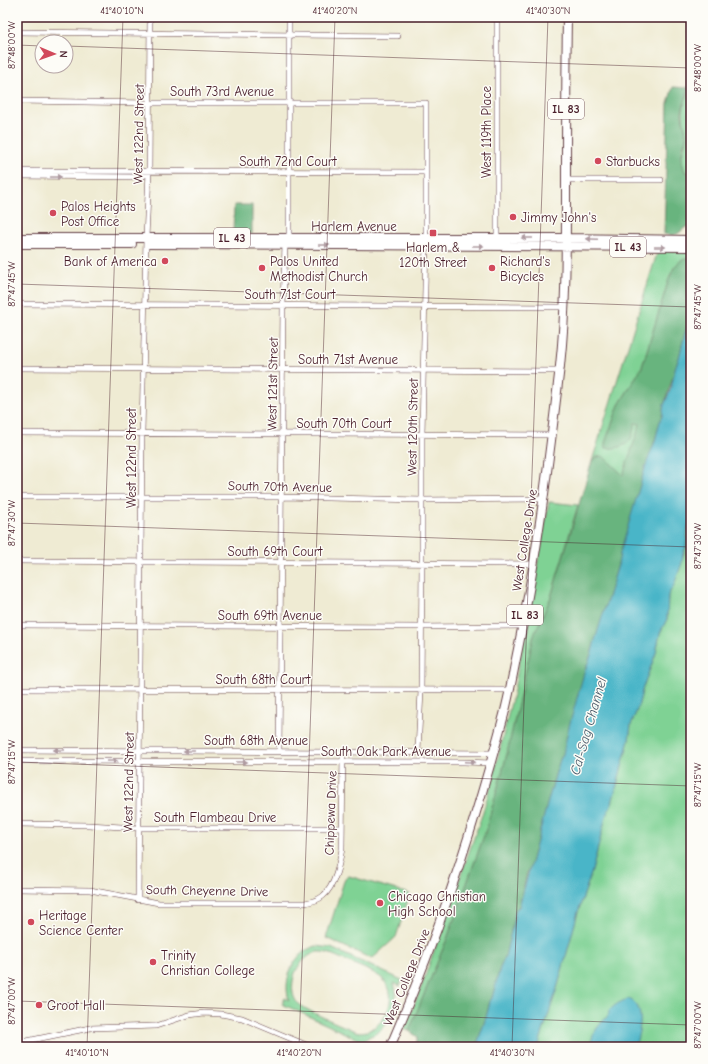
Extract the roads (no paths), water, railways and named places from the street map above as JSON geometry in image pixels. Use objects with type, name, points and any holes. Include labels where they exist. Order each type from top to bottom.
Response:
[{"type":"main road","name":"West College Drive","points":[[390,1047],[413,995],[435,936],[465,850],[494,753],[510,690],[534,564],[552,435],[559,371],[563,307],[566,247],[567,17]]},
{"type":"main road","name":"Harlem Avenue","points":[[17,238],[146,241],[425,242],[497,242],[566,238],[691,240]]},
{"type":"main road","name":"Harlem Avenue","points":[[17,244],[146,241]]},
{"type":"main road","name":"Harlem Avenue","points":[[497,242],[566,247],[691,247]]},
{"type":"street","name":"West 122nd Street","points":[[138,900],[142,433],[144,305],[149,172],[150,17]]},
{"type":"street","name":"West 121st Street","points":[[279,751],[282,434],[284,305],[287,241],[289,17]]},
{"type":"street","name":"West 119th Place","points":[[497,17],[497,242]]},
{"type":"street","points":[[17,32],[398,36]]},
{"type":"street","name":"South 73rd Avenue","points":[[17,101],[150,103],[426,103]]},
{"type":"street","name":"West 120th Street","points":[[418,752],[421,691],[426,103]]},
{"type":"street","name":"South 72nd Court","points":[[17,171],[426,172]]},
{"type":"street","name":"South 72nd Court","points":[[17,176],[142,177],[149,172]]},
{"type":"street","points":[[566,180],[660,180]]},
{"type":"street","name":"South 71st Court","points":[[17,304],[563,307]]},
{"type":"street","name":"South 71st Avenue","points":[[17,368],[559,371]]},
{"type":"street","name":"South 70th Court","points":[[17,433],[552,435]]},
{"type":"street","name":"South 70th Avenue","points":[[17,497],[282,497],[422,500],[543,499]]},
{"type":"street","name":"South 69th Court","points":[[17,561],[422,562],[534,564]]},
{"type":"street","name":"South 69th Avenue","points":[[17,625],[421,627],[523,626]]},
{"type":"street","name":"South 68th Court","points":[[17,689],[510,690]]},
{"type":"street","name":"South 68th Avenue","points":[[17,750],[494,753]]},
{"type":"street","name":"Chippewa Drive","points":[[324,896],[331,886],[340,863],[342,849],[343,751]]},
{"type":"street","name":"South Oak Park Avenue","points":[[17,761],[491,763]]},
{"type":"street","name":"South Flambeau Drive","points":[[17,824],[89,825],[138,828],[342,828]]},
{"type":"street","name":"South Cheyenne Drive","points":[[17,889],[90,890],[159,903],[305,903],[316,901],[324,896]]},
{"type":"street","points":[[17,1043],[90,1028],[156,1026],[189,1015],[204,1013],[221,1014],[242,1018],[311,1047]]},
{"type":"water","name":"Cal-Sag Channel","points":[[691,316],[691,517],[682,563],[674,585],[668,595],[667,619],[660,633],[656,653],[631,725],[629,740],[612,803],[606,816],[592,871],[578,912],[558,985],[538,1047],[476,1047],[500,968],[505,957],[516,909],[519,907],[556,772],[563,754],[584,673],[592,652]]},
{"type":"water","points":[[629,999],[635,1003],[640,1014],[640,1028],[635,1047],[591,1047],[595,1032],[607,1017],[610,1010],[624,1000]]},
{"type":"place","name":"Starbucks","points":[[598,161]]},
{"type":"place","name":"Palos Heights Post Office","points":[[53,213]]},
{"type":"place","name":"Jimmy John's","points":[[513,217]]},
{"type":"place","name":"Harlem & 120th Street","points":[[433,233]]},
{"type":"place","name":"Bank of America","points":[[165,261]]},
{"type":"place","name":"Palos United Methodist Church","points":[[262,268]]},
{"type":"place","name":"Richard's Bicycles","points":[[492,268]]},
{"type":"place","name":"Chicago Christian High School","points":[[380,903]]},
{"type":"place","name":"Heritage Science Center","points":[[31,922]]},
{"type":"place","name":"Trinity Christian College","points":[[153,962]]},
{"type":"place","name":"Groot Hall","points":[[39,1005]]}]
